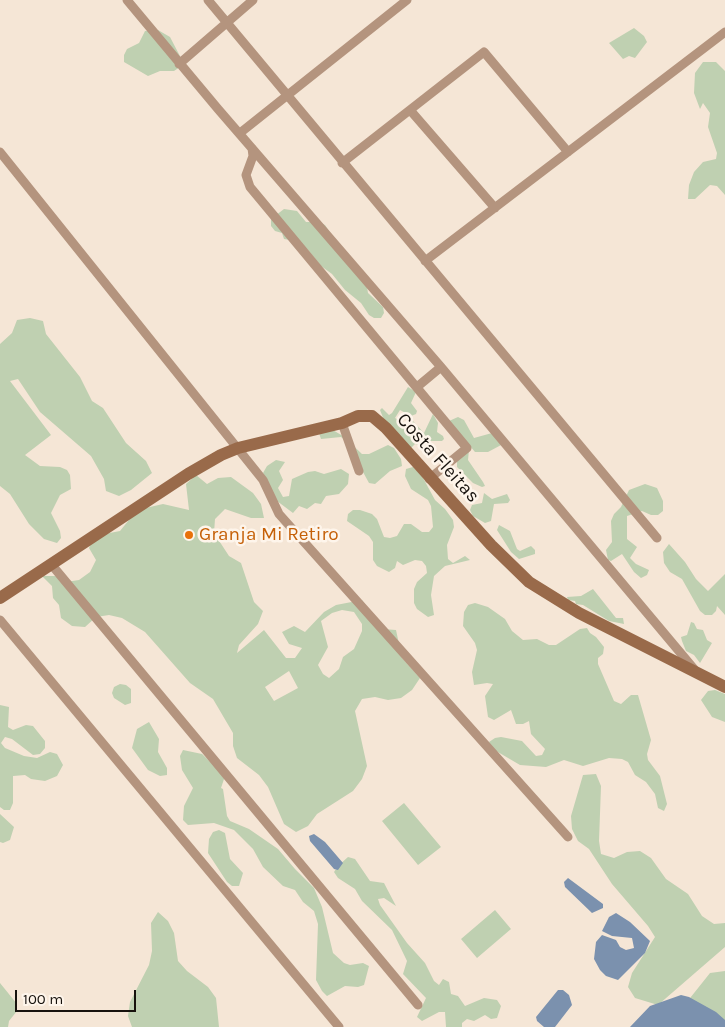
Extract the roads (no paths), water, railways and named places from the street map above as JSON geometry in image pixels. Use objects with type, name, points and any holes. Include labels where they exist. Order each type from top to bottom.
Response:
[{"type":"main road","name":"Costa Fleitas","points":[[0,598],[188,474],[238,448],[342,423],[358,416],[372,416],[386,428],[429,479],[492,545],[537,587],[579,614],[725,687]]},
{"type":"street","points":[[127,0],[441,367],[698,673]]},
{"type":"street","points":[[208,0],[286,96],[657,538]]},
{"type":"street","points":[[180,64],[254,0]]},
{"type":"street","points":[[240,133],[407,0]]},
{"type":"street","points":[[425,261],[725,32]]},
{"type":"street","points":[[342,163],[484,52],[568,152]]},
{"type":"street","points":[[410,110],[495,208]]},
{"type":"street","points":[[252,148],[253,156],[246,175],[250,187],[467,448],[429,479]]},
{"type":"street","points":[[0,152],[238,448],[268,488],[284,521],[568,837]]},
{"type":"street","points":[[417,387],[441,367]]},
{"type":"street","points":[[342,423],[359,471]]},
{"type":"street","points":[[51,564],[418,1005]]},
{"type":"street","points":[[0,620],[339,1027]]},
{"type":"water","points":[[314,834],[325,842],[343,863],[338,870],[334,869],[310,841],[309,836]]},
{"type":"water","points":[[568,878],[603,904],[603,908],[592,913],[565,887],[564,882]]},
{"type":"water","points":[[616,913],[630,922],[650,941],[645,953],[618,980],[606,976],[594,959],[596,942],[602,935],[616,940],[620,947],[626,950],[634,948],[632,938],[612,936],[602,931],[609,917]]},
{"type":"water","points":[[558,990],[563,990],[569,995],[572,1005],[555,1027],[544,1027],[537,1021],[536,1017]]},
{"type":"water","points":[[681,995],[689,997],[716,1012],[725,1020],[725,1027],[630,1027],[650,1006]]},
{"type":"place","name":"Granja Mi Retiro","points":[[189,535]]}]
